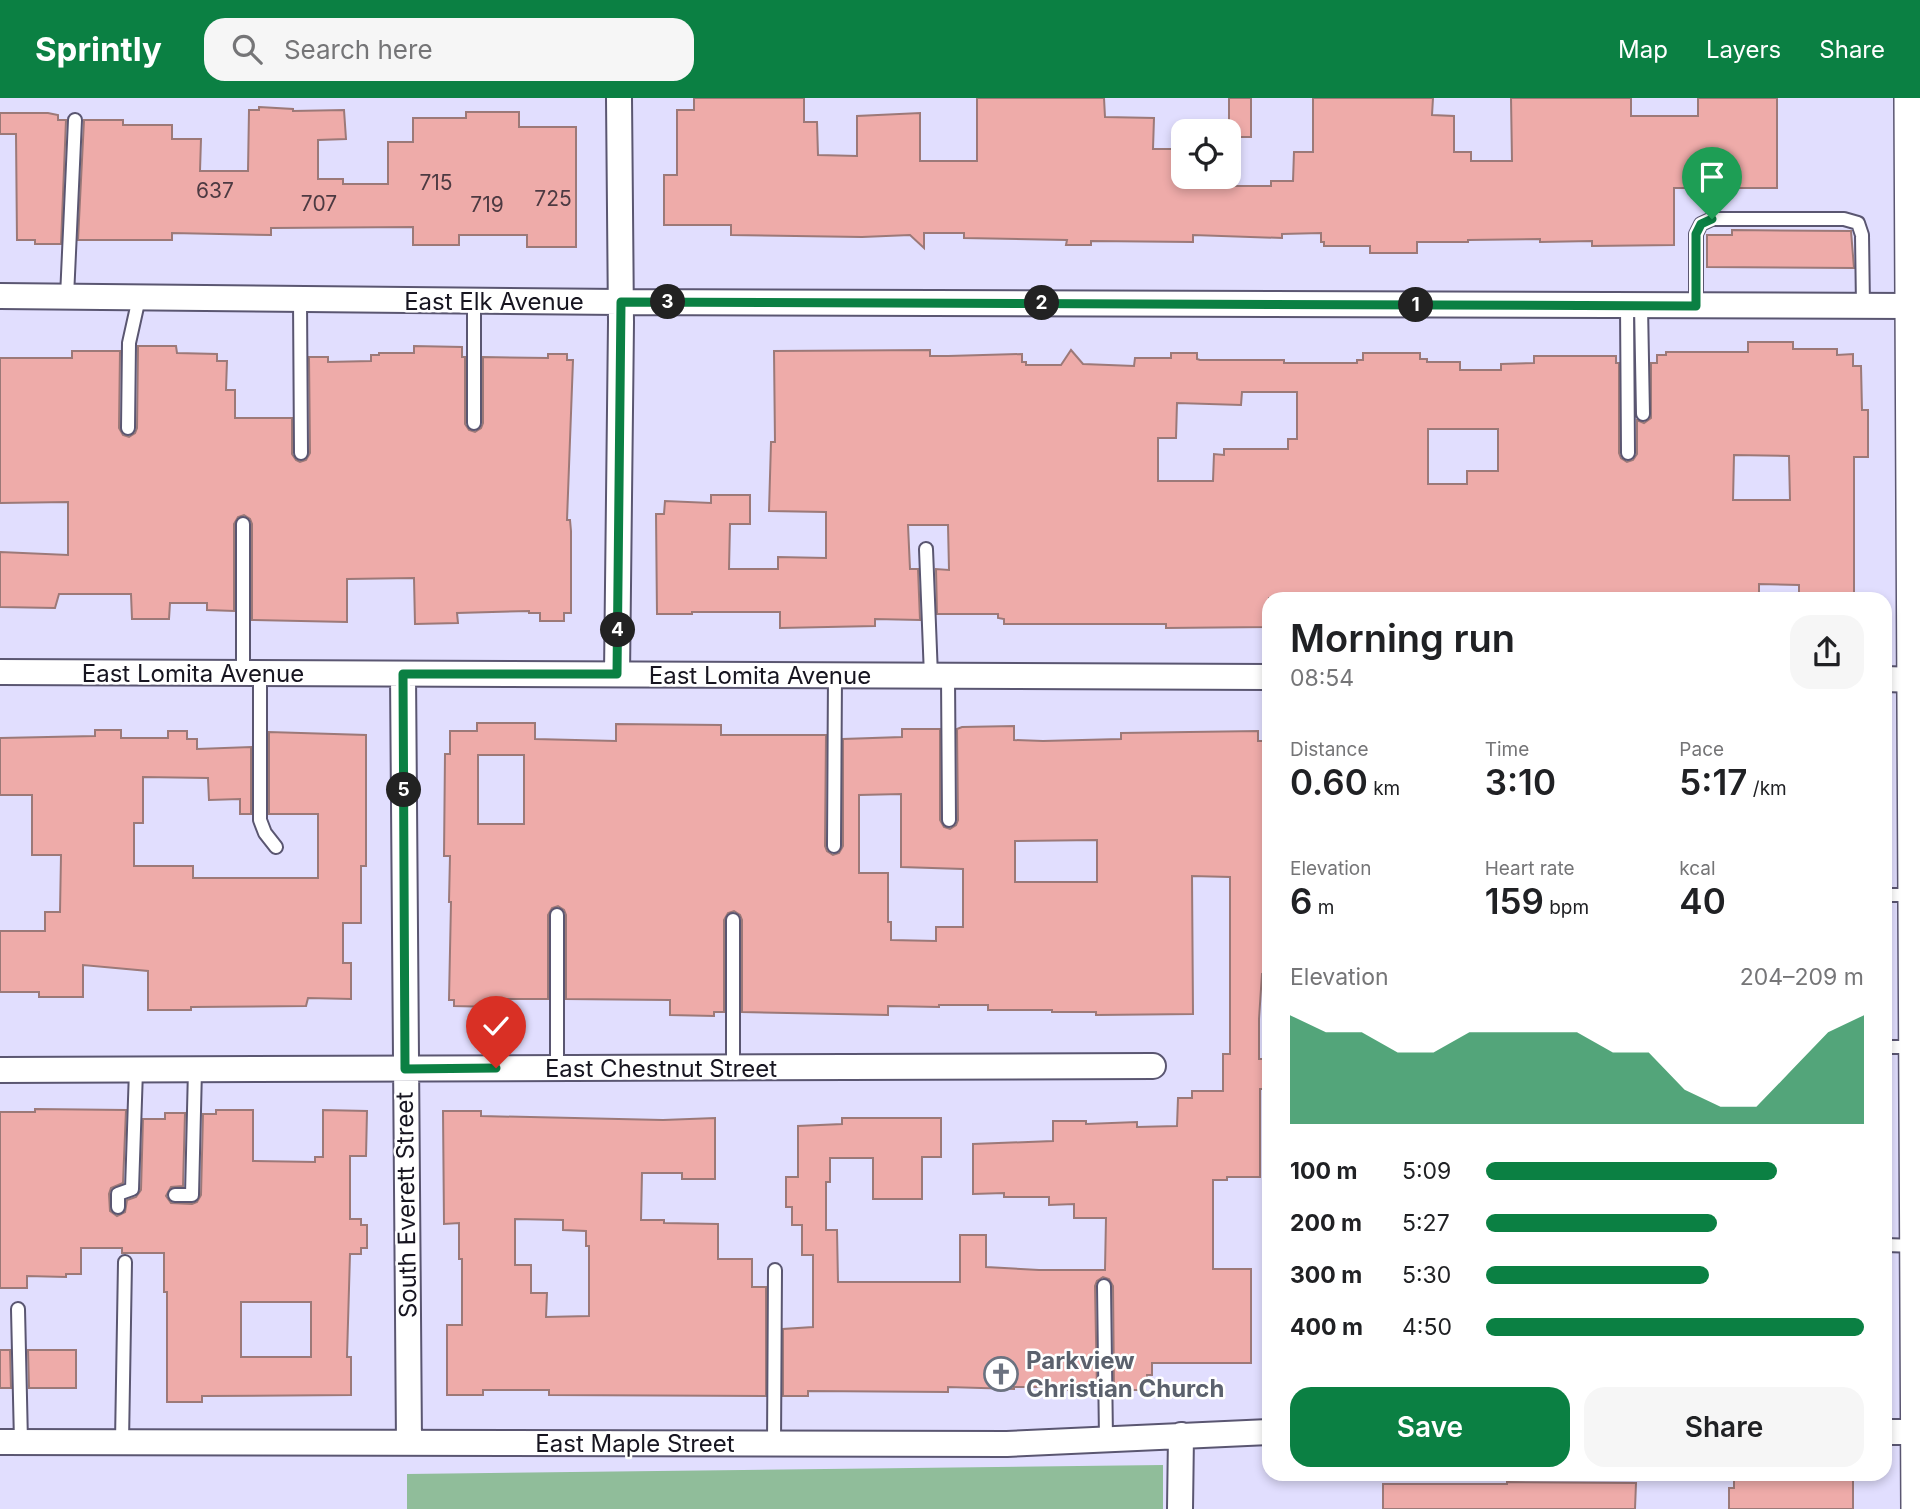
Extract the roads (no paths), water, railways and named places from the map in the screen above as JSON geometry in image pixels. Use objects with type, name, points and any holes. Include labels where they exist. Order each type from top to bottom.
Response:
[{"type":"street","points":[[617,674],[621,302],[619,98]]},
{"type":"street","points":[[1912,98],[1916,149],[1916,234],[1912,306],[1916,440],[1900,680],[1918,758],[1900,895],[1909,1055],[1901,1246],[1908,1432],[1919,1509]]},
{"type":"street","name":"East Elk Avenue","points":[[0,296],[621,302],[1912,306]]},
{"type":"street","name":"East Lomita Avenue","points":[[0,672],[1262,677]]},
{"type":"street","name":"South Everett Street","points":[[403,674],[409,1443]]},
{"type":"street","name":"East Chestnut Street","points":[[0,1070],[1153,1066]]},
{"type":"street","name":"East Maple Street","points":[[10,1442],[1007,1444],[1262,1432]]},
{"type":"street","points":[[1180,1509],[1181,1435]]},
{"type":"lane","points":[[67,297],[72,238],[75,120]]},
{"type":"lane","points":[[1696,306],[1696,234],[1701,224],[1712,219],[1844,219],[1858,223],[1862,235],[1863,306]]},
{"type":"lane","points":[[128,428],[129,343],[138,298]]},
{"type":"lane","points":[[300,299],[301,453]]},
{"type":"lane","points":[[474,301],[474,423]]},
{"type":"lane","points":[[1634,305],[1643,414]]},
{"type":"lane","points":[[1628,453],[1634,305]]},
{"type":"lane","points":[[243,524],[260,820],[265,833],[276,847]]},
{"type":"lane","points":[[926,550],[946,676],[953,820]]},
{"type":"lane","points":[[834,846],[835,675]]},
{"type":"lane","points":[[557,915],[557,1068]]},
{"type":"lane","points":[[733,920],[733,1067]]},
{"type":"lane","points":[[175,1195],[192,1195],[195,1069]]},
{"type":"lane","points":[[118,1207],[118,1194],[132,1189],[136,1070]]},
{"type":"lane","points":[[122,1442],[125,1262]]},
{"type":"lane","points":[[774,1444],[775,1270]]},
{"type":"lane","points":[[1104,1286],[1105,1439]]},
{"type":"lane","points":[[10,1442],[18,1309]]},
{"type":"place","name":"Parkview Christian Church","points":[[1001,1374]]}]
